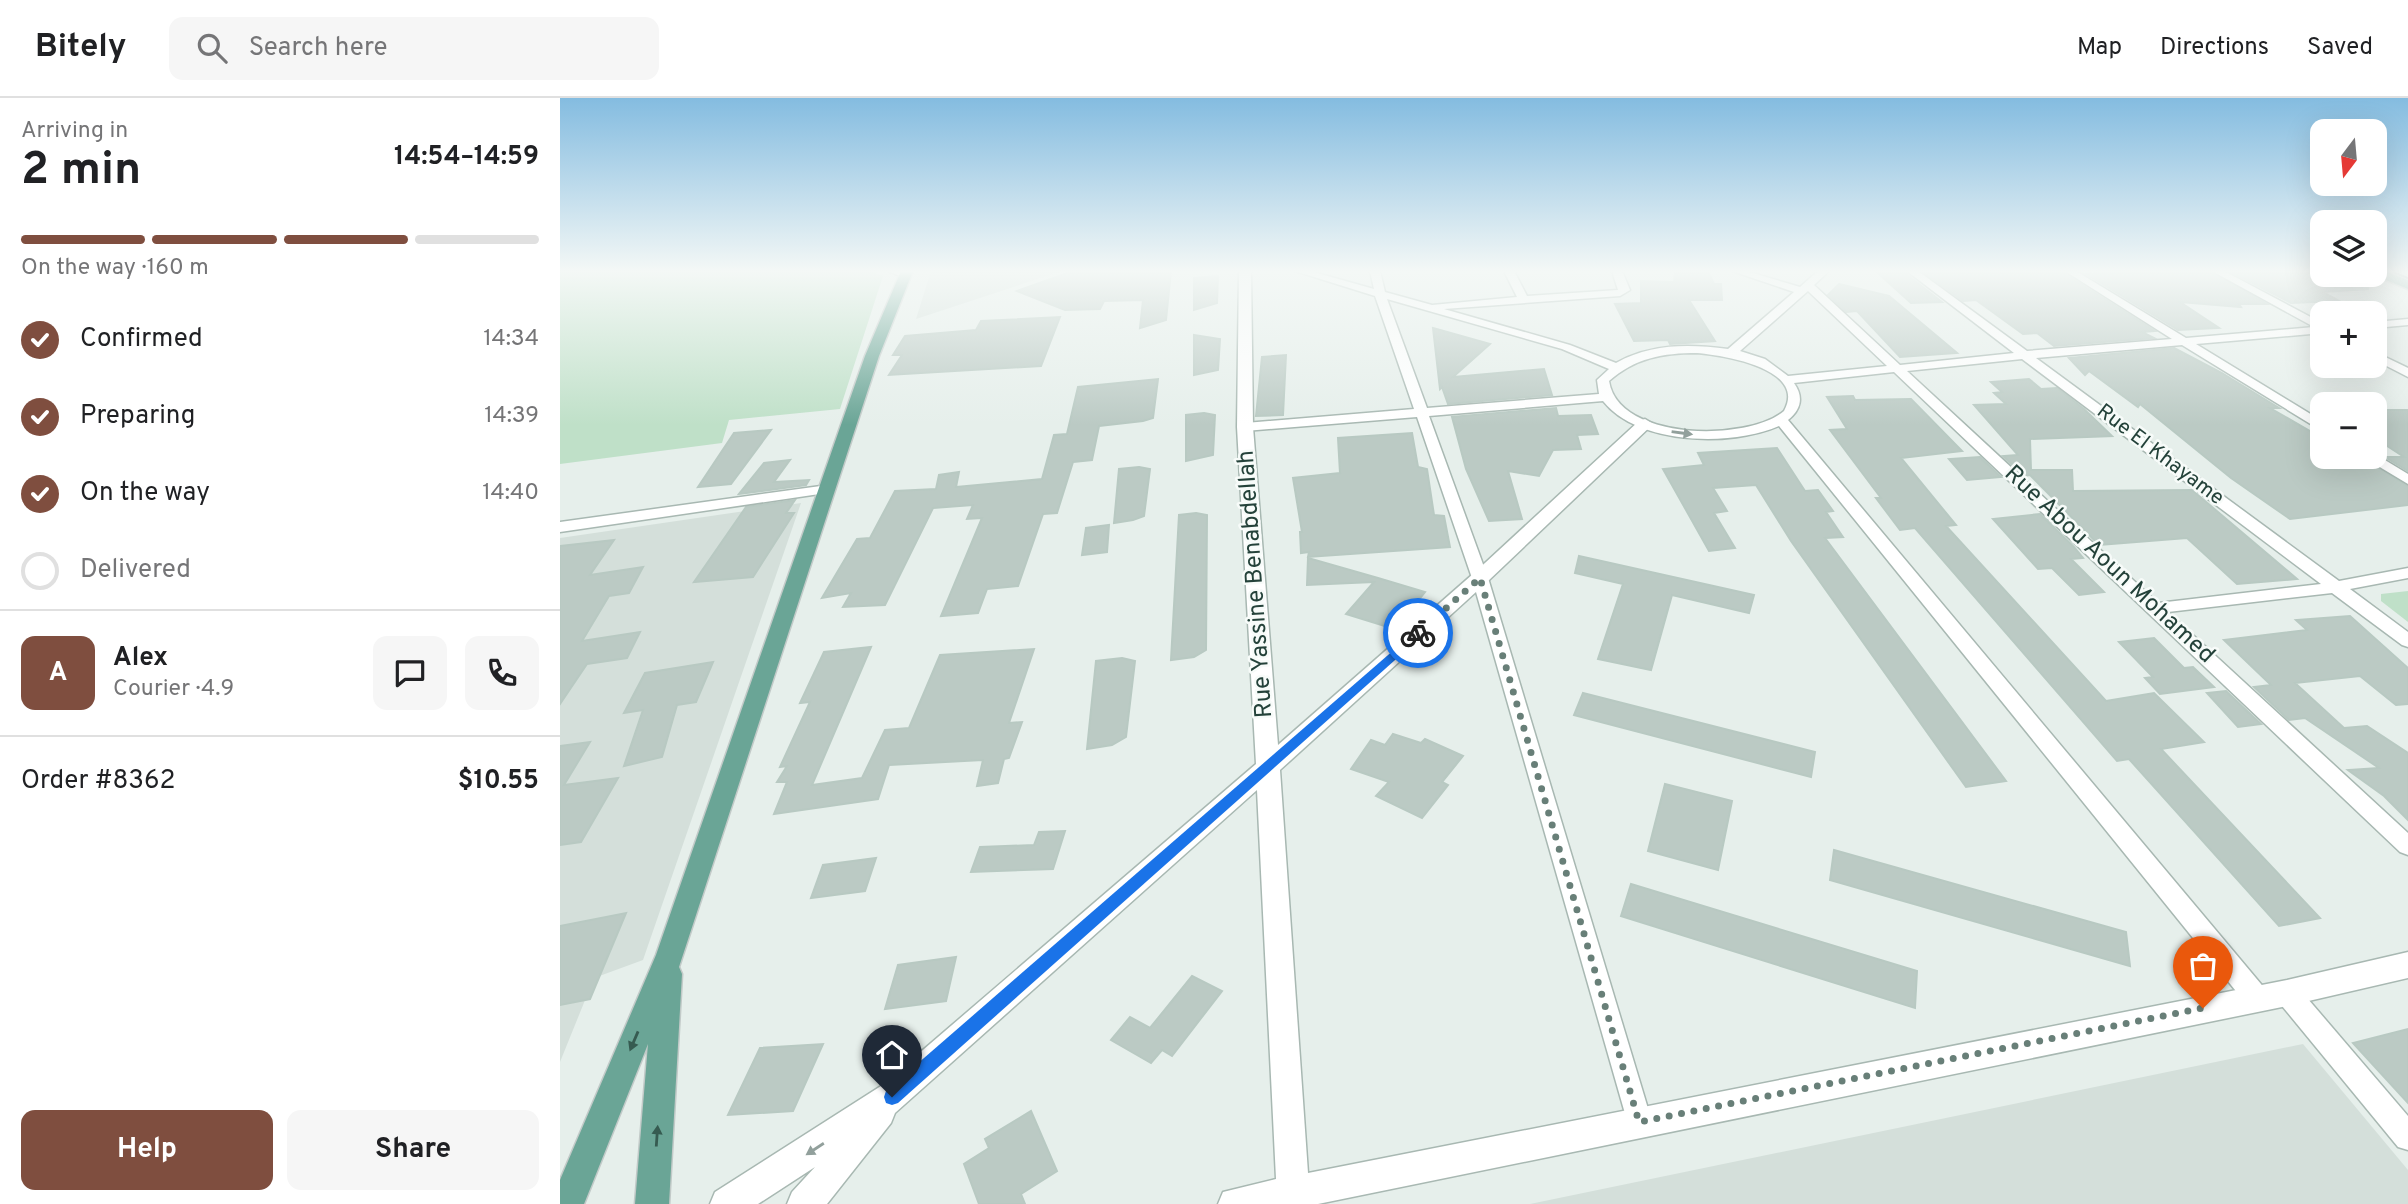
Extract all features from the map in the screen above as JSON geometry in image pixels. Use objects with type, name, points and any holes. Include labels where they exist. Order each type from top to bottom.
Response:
[{"type":"main road","points":[[566,1204],[670,955],[884,323]]},
{"type":"main road","points":[[652,1204],[670,955]]},
{"type":"street","name":"Rue Yassine Benabdellah","points":[[1245,323],[1245,427],[1293,1191]]},
{"type":"street","points":[[1390,323],[1480,578],[1639,1122]]},
{"type":"street","points":[[1480,323],[1566,347],[1615,367]]},
{"type":"street","points":[[1731,353],[1766,323]]},
{"type":"street","name":"Rue Abou Aoun Mohamed","points":[[1844,323],[2157,608],[2408,846]]},
{"type":"street","name":"Rue El Khayame","points":[[1982,323],[2408,641]]},
{"type":"street","points":[[2154,323],[2310,420]]},
{"type":"street","points":[[1787,380],[2310,329]]},
{"type":"street","points":[[1687,349],[1731,353],[1760,361],[1787,380],[1796,398],[1794,407],[1782,421],[1760,431],[1711,436],[1664,430],[1622,413],[1607,397],[1603,380],[1615,367],[1654,352],[1687,349]]},
{"type":"street","points":[[2387,362],[2408,373]]},
{"type":"street","points":[[1245,427],[1607,397]]},
{"type":"street","points":[[1782,421],[2272,995],[2408,1137]]},
{"type":"street","points":[[727,1204],[892,1097],[1480,578],[1645,424]]},
{"type":"street","points":[[2387,467],[2408,480]]},
{"type":"street","points":[[560,527],[828,489]]},
{"type":"street","points":[[2157,608],[2336,587],[2408,573]]},
{"type":"street","points":[[1235,1204],[2272,995],[2408,965]]},
{"type":"street","points":[[804,1204],[832,1174],[892,1097]]},
{"type":"shaded area","points":[[801,503],[643,960],[594,978],[560,1062],[560,538]]},
{"type":"shaded area","points":[[2303,1044],[2408,1170],[2408,1204],[1530,1204]]},
{"type":"green space","points":[[560,323],[868,323],[840,409],[729,420],[722,443],[560,464]]},
{"type":"green space","points":[[2408,591],[2408,622],[2381,601],[2381,594]]},
{"type":"building","points":[[980,323],[1058,323],[1041,366],[889,375],[902,355],[893,355],[905,336],[976,330]]},
{"type":"building","points":[[1141,323],[1158,323],[1140,328]]},
{"type":"building","points":[[1625,323],[1703,323],[1715,341],[1670,344],[1668,340],[1634,341]]},
{"type":"building","points":[[1868,323],[1921,323],[1957,353],[1900,357]]},
{"type":"building","points":[[2007,323],[2142,323],[2155,331],[2142,332],[2154,338],[2054,346],[2037,333],[2023,334]]},
{"type":"building","points":[[2166,323],[2211,323],[2219,328],[2178,330]]},
{"type":"building","points":[[1433,328],[1490,344],[1453,377],[1544,369],[1552,395],[1448,404],[1442,387],[1440,389]]},
{"type":"building","points":[[1194,335],[1220,339],[1218,370],[1194,375]]},
{"type":"building","points":[[2174,348],[2222,373],[2279,408],[2270,408],[2310,431],[2310,469],[2380,469],[2408,486],[2408,505],[2290,519],[2231,478],[2140,404],[2138,407],[2089,371],[2085,375],[2069,358]]},
{"type":"building","points":[[1286,355],[1283,415],[1256,416],[1262,357]]},
{"type":"building","points":[[1158,379],[1153,418],[1099,426],[1092,460],[1073,462],[1057,513],[1043,514],[1018,586],[987,589],[978,613],[941,616],[982,518],[967,519],[973,505],[933,508],[885,605],[843,607],[851,593],[822,598],[857,539],[870,538],[895,491],[936,489],[939,475],[959,472],[956,487],[1042,479],[1054,435],[1067,434],[1078,387]]},
{"type":"building","points":[[2029,379],[2041,389],[2057,388],[2112,436],[2030,439],[2031,470],[2072,470],[2073,491],[2192,490],[2297,579],[2237,584],[2187,538],[2099,545],[2030,475],[2024,476],[2003,456],[2018,455],[1974,405],[2006,404],[1994,393],[2002,392],[1991,382]]},
{"type":"building","points":[[1853,396],[1855,400],[1911,399],[1962,451],[1901,458],[1956,525],[1946,526],[2106,701],[2154,693],[2204,742],[2161,749],[2320,918],[2279,926],[2129,759],[2117,761],[1915,528],[1900,530],[1876,498],[1881,498],[1830,430],[1847,429],[1827,397]]},
{"type":"building","points":[[1556,408],[1558,416],[1591,415],[1598,434],[1577,435],[1581,449],[1553,450],[1539,476],[1508,471],[1522,519],[1489,521],[1466,469],[1452,417]]},
{"type":"building","points":[[2387,410],[2408,410],[2408,471],[2387,458],[2404,457],[2387,446]]},
{"type":"building","points":[[1186,415],[1215,415],[1213,455],[1186,461]]},
{"type":"building","points":[[771,430],[731,484],[698,487],[734,433]]},
{"type":"building","points":[[1412,433],[1418,467],[1427,469],[1434,515],[1444,516],[1450,547],[1308,557],[1309,552],[1301,553],[1302,532],[1293,478],[1340,473],[1338,438]]},
{"type":"building","points":[[1777,448],[1805,491],[1818,490],[1833,511],[1826,512],[1843,537],[1825,538],[2006,781],[1966,787],[1791,541],[1756,485],[1713,488],[1727,511],[1714,513],[1735,548],[1709,551],[1663,469],[1704,465],[1698,453]]},
{"type":"building","points":[[1980,457],[2001,477],[1967,480],[1949,459]]},
{"type":"building","points":[[790,460],[774,482],[809,480],[806,485],[739,494],[764,463]]},
{"type":"building","points":[[1119,469],[1150,469],[1144,516],[1114,523]]},
{"type":"building","points":[[795,500],[786,513],[794,513],[753,577],[694,582],[746,507]]},
{"type":"building","points":[[2040,514],[2074,547],[2083,558],[2071,559],[2104,592],[2079,595],[2052,568],[2038,569],[1993,519]]},
{"type":"building","points":[[1179,515],[1207,515],[1206,650],[1194,657],[1171,660]]},
{"type":"building","points":[[1109,525],[1107,552],[1082,555],[1086,528]]},
{"type":"building","points":[[614,540],[590,575],[643,567],[629,593],[609,596],[582,641],[640,632],[627,658],[587,664],[560,704],[560,546]]},
{"type":"building","points":[[1579,556],[1754,595],[1749,613],[1672,595],[1651,670],[1598,659],[1623,584],[1575,573]]},
{"type":"building","points":[[1308,558],[1425,592],[1408,613],[1398,610],[1385,626],[1346,614],[1374,582],[1307,585]]},
{"type":"building","points":[[2350,616],[2408,668],[2408,704],[2396,705],[2360,676],[2295,683],[2344,728],[2367,726],[2408,753],[2408,820],[2384,796],[2348,770],[2379,768],[2305,718],[2289,720],[2254,687],[2271,685],[2224,640],[2307,630],[2296,620]]},
{"type":"building","points":[[2154,638],[2184,668],[2193,667],[2214,687],[2160,694],[2145,678],[2153,677],[2119,642]]},
{"type":"building","points":[[871,647],[812,785],[862,778],[885,730],[909,728],[940,655],[1034,649],[1009,723],[1022,722],[1009,758],[1004,759],[998,783],[977,786],[983,760],[889,765],[878,799],[774,814],[787,782],[777,782],[787,766],[780,767],[810,702],[800,703],[824,652]]},
{"type":"building","points":[[1122,658],[1135,661],[1126,737],[1112,745],[1087,749],[1096,661]]},
{"type":"building","points":[[713,662],[696,702],[677,705],[662,757],[624,766],[643,710],[624,713],[645,673]]},
{"type":"building","points":[[2226,691],[2261,724],[2238,727],[2207,693]]},
{"type":"building","points":[[1583,693],[1815,752],[1811,777],[1574,715]]},
{"type":"building","points":[[1393,734],[1421,743],[1425,739],[1463,756],[1442,782],[1448,785],[1422,818],[1376,796],[1389,782],[1351,769],[1371,740],[1385,745]]},
{"type":"building","points":[[590,742],[564,785],[618,778],[581,842],[560,845],[560,746]]},
{"type":"building","points":[[1665,784],[1732,801],[1718,870],[1648,851]]},
{"type":"building","points":[[1065,831],[1053,869],[971,872],[980,847],[1034,845],[1039,832]]},
{"type":"building","points":[[1834,850],[2126,932],[2130,966],[1830,880]]},
{"type":"building","points":[[876,858],[865,891],[811,898],[823,865]]},
{"type":"building","points":[[1631,884],[1917,971],[1915,1008],[1621,916]]},
{"type":"building","points":[[626,913],[590,999],[560,1005],[560,926]]},
{"type":"building","points":[[956,957],[946,1001],[885,1009],[898,965]]},
{"type":"building","points":[[1192,976],[1222,991],[1172,1056],[1162,1050],[1151,1063],[1111,1040],[1130,1017],[1150,1028]]},
{"type":"building","points":[[2408,1029],[2408,1103],[2353,1043]]},
{"type":"building","points":[[823,1044],[793,1111],[728,1115],[760,1048]]},
{"type":"building","points":[[1031,1111],[1057,1171],[1021,1194],[1025,1204],[979,1204],[964,1164],[989,1148],[985,1139]]},
{"type":"way so far","points":[[1418,633],[1480,578],[1639,1122],[2203,1008]]},
{"type":"route","points":[[892,1097],[1418,633]]}]
